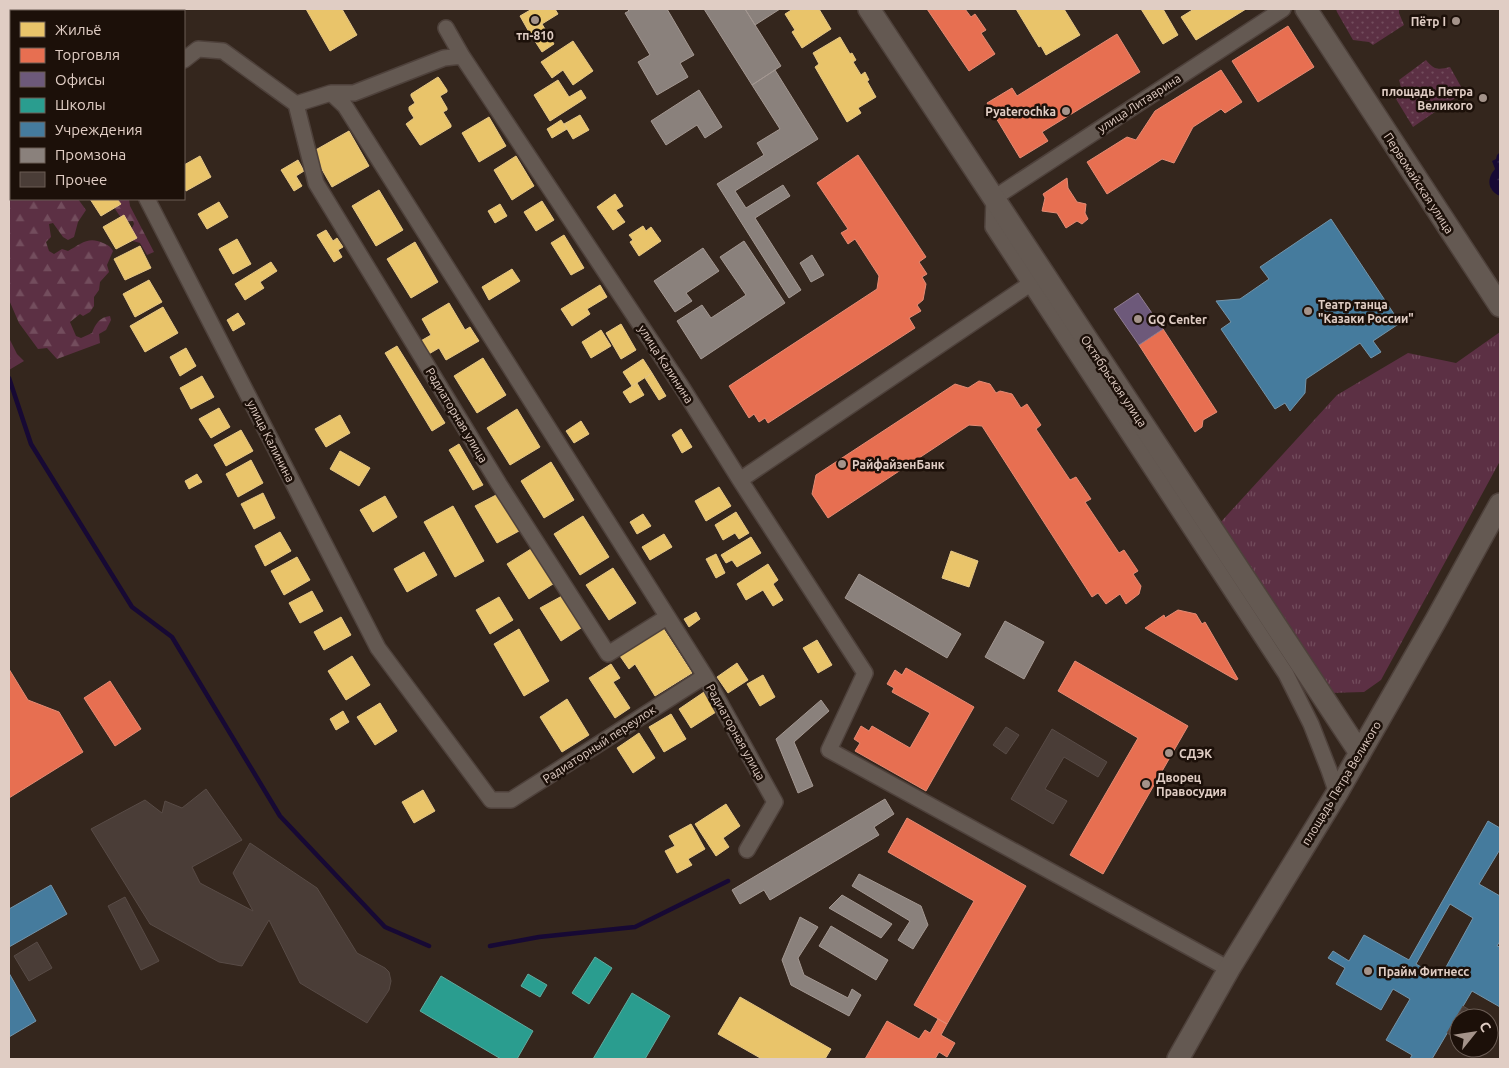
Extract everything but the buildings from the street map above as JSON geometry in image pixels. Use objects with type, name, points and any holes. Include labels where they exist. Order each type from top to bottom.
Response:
[{"type":"main road","name":"Октябрьская улица","points":[[869,9],[1084,337],[1293,668],[1360,753]]},
{"type":"main road","name":"Первомайская улица","points":[[1306,9],[1500,306]]},
{"type":"main road","name":"площадь Петра Великого","points":[[1178,1059],[1229,969],[1337,793],[1500,504]]},
{"type":"street","name":"улица Литаврина","points":[[994,198],[1283,9]]},
{"type":"street","name":"улица Калинина","points":[[446,28],[462,56],[683,389],[866,673],[829,750],[946,816],[1229,969]]},
{"type":"street","points":[[185,59],[198,49],[223,51],[296,104],[331,93],[354,93],[444,58],[462,56]]},
{"type":"street","name":"Радиаторная улица","points":[[331,93],[345,106],[705,676],[775,802],[748,850]]},
{"type":"street","name":"Радиаторная улица","points":[[296,104],[316,183],[499,484],[608,654],[667,617]]},
{"type":"street","points":[[994,198],[993,228],[1293,668],[1337,793]]},
{"type":"street","name":"улица Калинина","points":[[148,200],[378,648],[491,800]]},
{"type":"street","points":[[740,480],[1030,284]]},
{"type":"street","name":"Радиаторный переулок","points":[[491,800],[511,800],[705,676]]},
{"type":"green space","points":[[1336,9],[1399,9],[1404,25],[1373,45],[1369,42],[1353,40]]},
{"type":"green space","points":[[9,52],[10,52],[10,116]]},
{"type":"green space","points":[[1426,60],[1431,66],[1436,68],[1450,67],[1464,92],[1413,127],[1396,99],[1401,91],[1399,80]]},
{"type":"green space","points":[[9,165],[10,200],[79,200],[86,210],[78,222],[74,237],[68,240],[63,237],[53,223],[49,224],[51,237],[46,242],[49,251],[54,254],[62,249],[68,251],[93,240],[108,245],[113,251],[107,265],[109,272],[100,282],[99,290],[94,297],[94,306],[90,312],[83,316],[80,314],[70,322],[76,336],[81,338],[92,333],[96,324],[101,319],[110,316],[111,320],[106,330],[99,334],[100,343],[57,359],[47,348],[38,349],[19,323],[9,300]]},
{"type":"green space","points":[[117,200],[129,200],[130,206],[154,252],[147,255],[140,243],[133,241],[129,234],[134,224],[133,221],[124,222],[115,209],[119,203]]},
{"type":"green space","points":[[1500,332],[1500,461],[1381,680],[1364,692],[1329,693],[1219,524],[1337,395],[1408,353],[1456,363]]},
{"type":"green space","points":[[9,338],[17,354],[24,361],[9,370]]},
{"type":"water","points":[[1500,152],[1500,196],[1493,191],[1489,181],[1495,169],[1492,161],[1496,159]]},
{"type":"waterway","points":[[9,378],[31,444],[132,607],[172,637],[280,816],[385,927],[429,946]]},
{"type":"waterway","points":[[490,946],[539,937],[635,927],[728,881]]},
{"type":"place","name":"тп-810","points":[[535,20]]},
{"type":"place","name":"Пётр I","points":[[1456,21]]},
{"type":"place","name":"площадь Петра Великого","points":[[1483,98]]},
{"type":"place","name":"Pyaterochka","points":[[1066,111]]},
{"type":"place","name":"Театр танца \"Казаки России\"","points":[[1308,311]]},
{"type":"place","name":"GQ Center","points":[[1138,319]]},
{"type":"place","name":"РайфайзенБанк","points":[[842,464]]},
{"type":"place","name":"СДЭК","points":[[1169,753]]},
{"type":"place","name":"Дворец Правосудия","points":[[1146,784]]},
{"type":"place","name":"Прайм Фитнесс","points":[[1368,971]]}]
